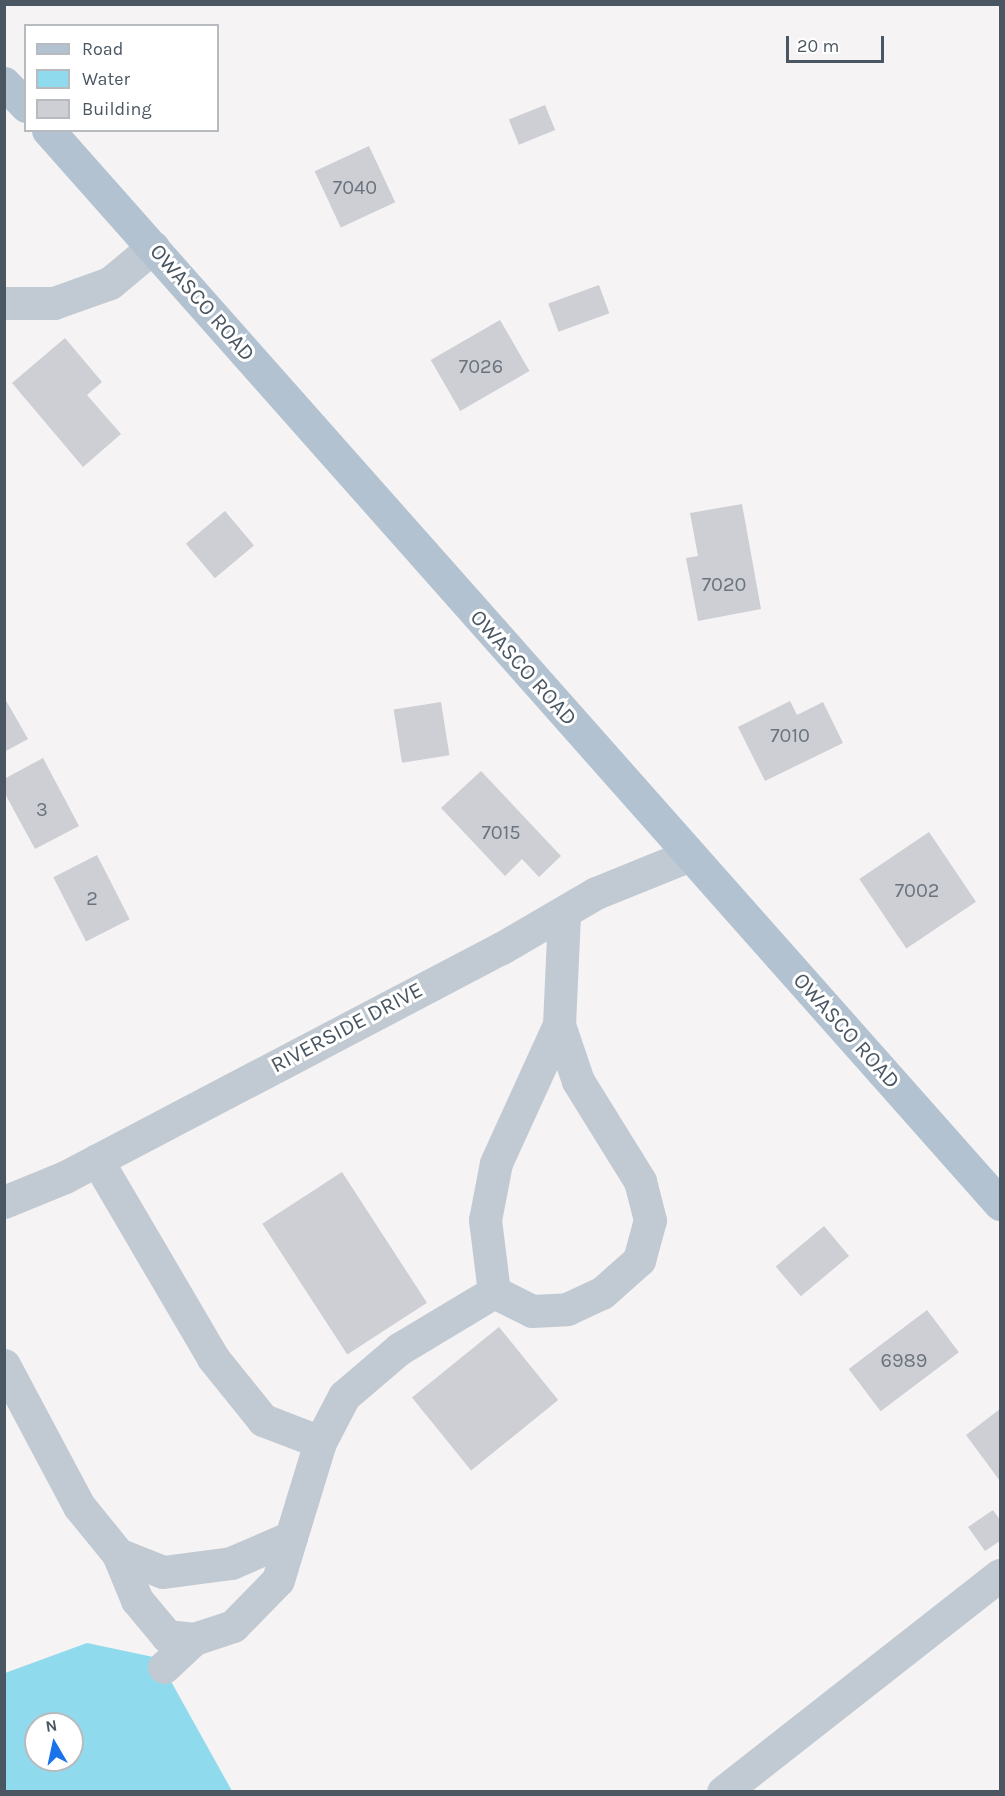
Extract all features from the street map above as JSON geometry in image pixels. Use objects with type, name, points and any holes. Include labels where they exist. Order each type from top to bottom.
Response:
[{"type":"main road","points":[[4,83],[24,104]]},
{"type":"main road","name":"OWASCO ROAD","points":[[50,132],[153,247],[330,453],[1000,1204]]},
{"type":"street","points":[[4,303],[54,303],[110,283],[153,247]]},
{"type":"street","name":"RIVERSIDE DRIVE","points":[[4,1202],[97,1160],[564,913],[596,893],[690,855]]},
{"type":"street","points":[[494,1292],[532,1311],[567,1309],[603,1293],[639,1260],[650,1221],[640,1181],[578,1081],[559,1025],[564,913]]},
{"type":"street","points":[[494,1292],[486,1220],[496,1163],[559,1025]]},
{"type":"street","points":[[97,1160],[213,1358],[263,1420],[320,1442]]},
{"type":"street","points":[[164,1667],[194,1639],[233,1626],[278,1580],[320,1442],[344,1396],[399,1349],[494,1292]]},
{"type":"street","points":[[4,1365],[80,1506],[118,1554],[137,1600],[167,1636],[194,1639]]},
{"type":"street","points":[[118,1554],[163,1572],[231,1563],[291,1537]]},
{"type":"street","points":[[723,1791],[1000,1575]]},
{"type":"water","points":[[87,1643],[158,1658],[232,1791],[5,1792],[5,1673]]},
{"type":"building","points":[[545,105],[555,130],[519,145],[509,120]]},
{"type":"building","points":[[369,146],[395,202],[341,228],[315,171]]},
{"type":"building","points":[[599,285],[609,313],[559,332],[548,303]]},
{"type":"building","points":[[500,320],[530,371],[460,411],[431,360]]},
{"type":"building","points":[[65,338],[102,382],[87,395],[121,434],[83,467],[12,383]]},
{"type":"building","points":[[742,504],[761,609],[698,621],[686,558],[698,556],[690,513]]},
{"type":"building","points":[[225,511],[254,545],[215,578],[186,544]]},
{"type":"building","points":[[4,697],[28,739],[4,752]]},
{"type":"building","points":[[790,701],[797,715],[823,702],[843,743],[765,781],[738,727]]},
{"type":"building","points":[[441,702],[449,755],[402,763],[394,710]]},
{"type":"building","points":[[43,758],[79,826],[35,849],[4,792],[4,779]]},
{"type":"building","points":[[481,771],[561,856],[539,877],[522,859],[505,876],[441,808]]},
{"type":"building","points":[[929,832],[976,902],[906,949],[859,879]]},
{"type":"building","points":[[97,855],[130,919],[86,941],[53,877]]},
{"type":"building","points":[[342,1172],[427,1303],[347,1355],[262,1224]]},
{"type":"building","points":[[824,1226],[849,1256],[801,1296],[776,1266]]},
{"type":"building","points":[[927,1310],[959,1352],[881,1411],[849,1369]]},
{"type":"building","points":[[499,1327],[558,1400],[471,1471],[412,1397]]},
{"type":"building","points":[[1000,1409],[1000,1481],[966,1435]]},
{"type":"building","points":[[993,1510],[1000,1520],[1000,1541],[985,1551],[968,1527]]}]
